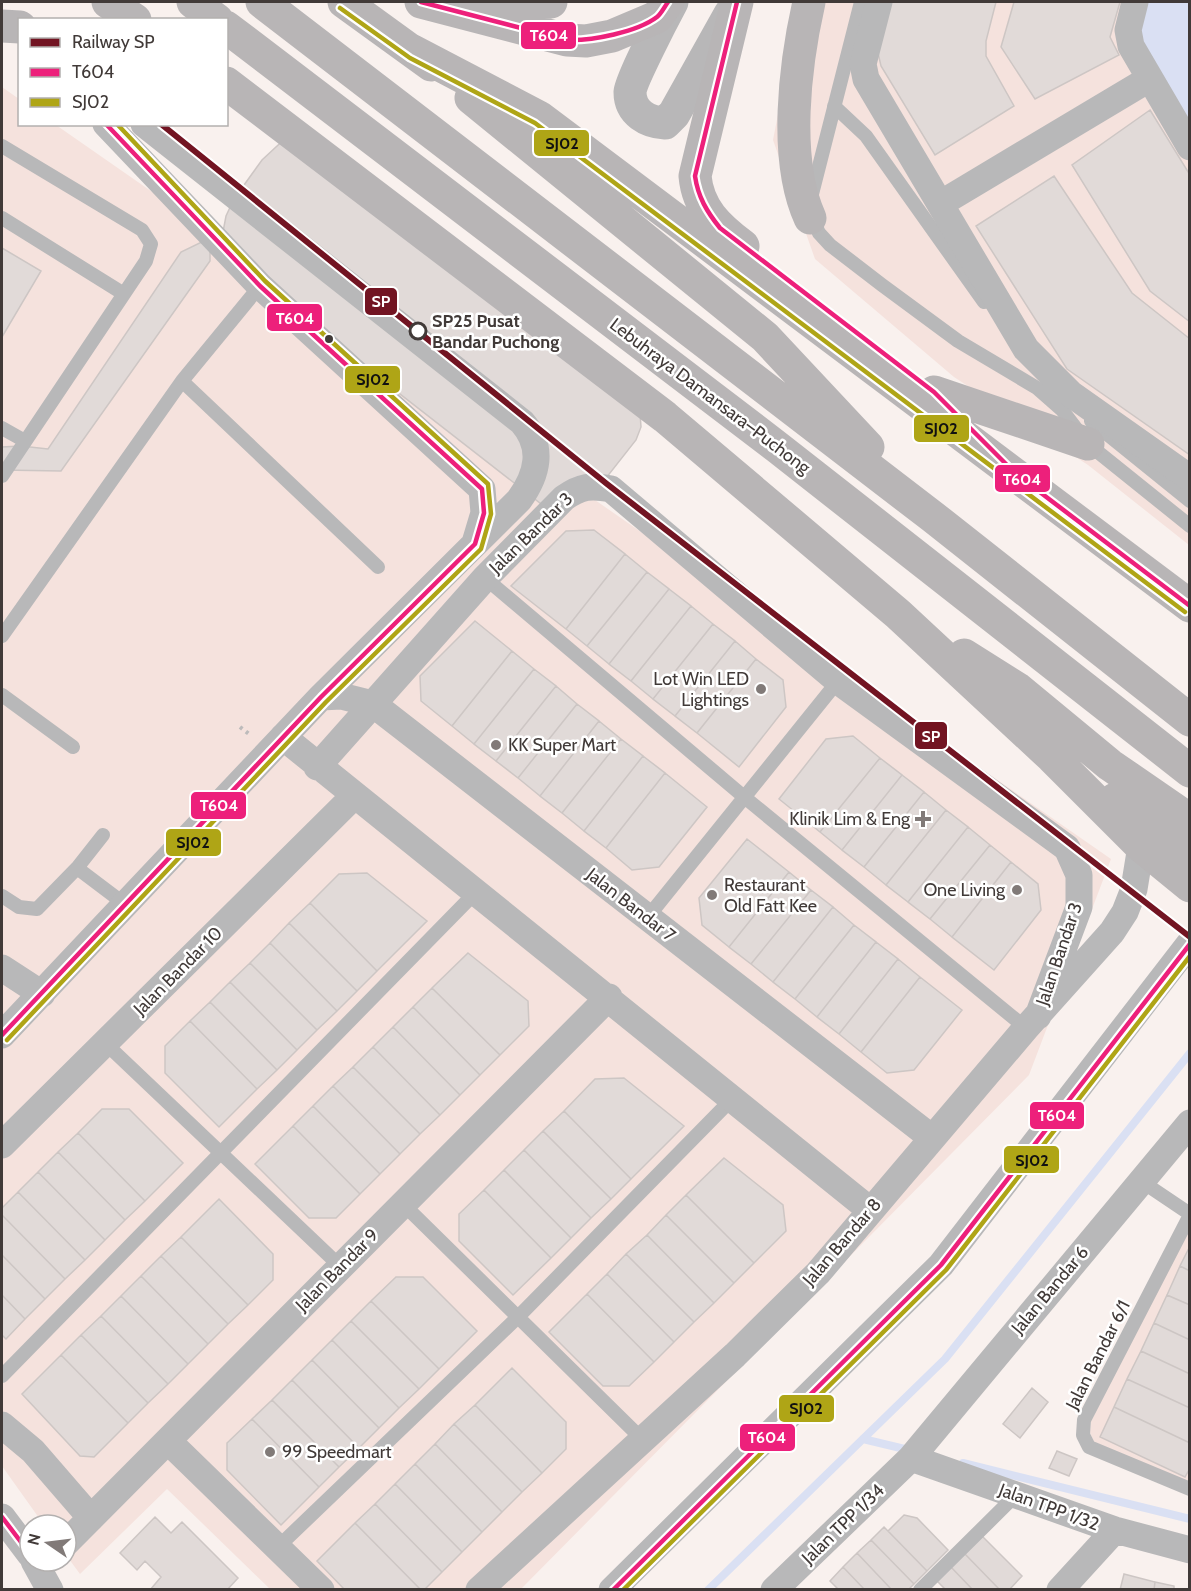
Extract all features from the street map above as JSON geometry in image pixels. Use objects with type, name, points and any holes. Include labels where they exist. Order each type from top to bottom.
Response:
[{"type":"highway","points":[[108,2],[132,18]]},
{"type":"highway","points":[[194,2],[214,18]]},
{"type":"highway","points":[[262,2],[933,517],[1190,720]]},
{"type":"highway","points":[[344,2],[413,51],[765,337],[933,517]]},
{"type":"highway","points":[[428,4],[551,2]]},
{"type":"highway","points":[[428,4],[567,40],[586,41],[612,36],[657,17],[670,2]]},
{"type":"highway","points":[[737,2],[695,176],[696,191],[702,206],[720,228],[934,392],[1016,474]]},
{"type":"highway","points":[[809,2],[802,36],[794,147],[803,201],[810,218]]},
{"type":"highway","points":[[2,26],[18,27]]},
{"type":"highway","name":"Lebuhraya Damansara–Puchong","points":[[228,29],[777,447],[1190,771]]},
{"type":"highway","points":[[413,51],[539,117],[1190,606]]},
{"type":"highway","points":[[228,85],[664,417],[898,614],[1052,757],[1141,846],[1190,886]]},
{"type":"highway","points":[[934,392],[1088,444]]},
{"type":"highway","points":[[898,614],[1018,688],[1110,765],[1190,820]]},
{"type":"highway","points":[[1052,757],[1190,851]]},
{"type":"main road","points":[[670,2],[630,92],[635,109],[651,122],[665,123],[674,114],[737,2]]},
{"type":"street","points":[[879,2],[863,64],[866,79],[1026,349],[1071,394],[1190,478]]},
{"type":"street","points":[[1135,2],[1128,30],[1131,46],[1190,147]]},
{"type":"street","points":[[2,31],[18,42]]},
{"type":"street","points":[[940,204],[1149,79]]},
{"type":"street","points":[[108,126],[260,286],[482,489],[484,513],[475,544]]},
{"type":"street","name":"Jalan Bandar 3","points":[[2,1035],[321,697],[519,500],[528,487],[537,466],[537,448],[530,431],[522,422],[147,126]]},
{"type":"street","name":"Jalan Bandar 3","points":[[317,767],[485,578],[564,498],[591,485],[611,489],[838,681],[1067,848],[1079,875],[1079,907],[1032,1022]]},
{"type":"street","name":"Jalan Bandar 7","points":[[321,697],[341,696],[373,704],[932,1138]]},
{"type":"street","points":[[283,737],[317,767],[609,997],[870,1210]]},
{"type":"street","name":"Jalan Bandar 10","points":[[2,1145],[354,796]]},
{"type":"street","name":"Jalan Bandar 8","points":[[479,1590],[735,1355],[818,1273],[1032,1022],[1092,956],[1125,912],[1140,865],[1141,846]]},
{"type":"street","points":[[612,1590],[941,1265],[1184,961]]},
{"type":"street","points":[[2,968],[42,994]]},
{"type":"street","name":"Jalan Bandar 9","points":[[78,1531],[609,997]]},
{"type":"street","name":"Jalan Bandar 6","points":[[911,1458],[1190,1123]]},
{"type":"street","points":[[2,1425],[33,1451],[91,1518]]},
{"type":"street","points":[[168,1441],[321,1590]]},
{"type":"street","name":"Jalan TPP 1/32","points":[[911,1458],[1115,1530],[1190,1550]]},
{"type":"street","name":"Jalan TPP 1/34","points":[[774,1590],[911,1458]]},
{"type":"street","points":[[2,1517],[18,1538]]},
{"type":"street","points":[[1060,1590],[1115,1530]]},
{"type":"lane","points":[[861,2],[815,177],[810,218],[830,245],[882,285],[958,341],[1037,388],[1062,410],[1088,444],[1190,526]]},
{"type":"lane","points":[[834,106],[866,136],[1006,333],[1103,433],[1190,501]]},
{"type":"lane","points":[[2,146],[142,230],[151,244],[146,261],[2,476]]},
{"type":"lane","points":[[2,218],[124,294]]},
{"type":"lane","points":[[2,636],[182,381],[260,286]]},
{"type":"lane","points":[[182,381],[378,567]]},
{"type":"lane","points":[[2,428],[25,441]]},
{"type":"lane","points":[[485,578],[743,796],[1032,1022]]},
{"type":"lane","points":[[646,918],[838,681]]},
{"type":"lane","points":[[2,695],[73,747]]},
{"type":"lane","points":[[2,896],[20,907],[38,909],[104,836]]},
{"type":"lane","points":[[77,868],[126,905]]},
{"type":"lane","points":[[2,1376],[476,892]]},
{"type":"lane","points":[[105,1043],[341,1267]]},
{"type":"lane","points":[[278,1547],[518,1317],[733,1098]]},
{"type":"lane","points":[[1141,1181],[1190,1214]]},
{"type":"lane","points":[[403,1204],[642,1440]]},
{"type":"lane","name":"Jalan Bandar 6/1","points":[[1190,1214],[1084,1420],[1083,1435],[1089,1447],[1190,1489]]},
{"type":"lane","points":[[920,1590],[1016,1495]]},
{"type":"shaded area","points":[[807,2],[1189,2],[1189,545],[1088,465],[954,377],[815,259],[773,140],[787,68]]},
{"type":"shaded area","points":[[2,87],[18,98],[18,126],[57,126],[1111,859],[1029,1075],[521,1589],[270,1589],[167,1489],[80,1574],[78,1571],[78,1513],[35,1513],[2,1466]]},
{"type":"shaded area","points":[[1189,1227],[1189,1483],[1094,1442],[1090,1433],[1091,1421]]},
{"type":"water","points":[[1145,2],[1189,2],[1189,126],[1141,42],[1138,29]]},
{"type":"building","points":[[889,2],[996,2],[986,41],[986,56],[1014,106],[935,155],[881,66],[878,53]]},
{"type":"building","points":[[1014,2],[1120,2],[1110,37],[1119,55],[1035,99],[1001,47]]},
{"type":"building","points":[[1150,110],[1190,175],[1190,322],[1150,291],[1072,165]]},
{"type":"building","name":"SP25 Pusat Bandar Puchong","points":[[290,134],[640,413],[641,427],[636,440],[599,487],[554,514],[219,253],[226,216],[234,199],[262,160]]},
{"type":"building","points":[[1054,176],[1132,293],[1190,339],[1190,455],[1067,369],[976,226]]},
{"type":"building","points":[[210,238],[210,261],[61,471],[2,470],[2,447],[21,446],[48,449],[181,252]]},
{"type":"building","points":[[2,248],[41,271],[2,337]]},
{"type":"building","points":[[594,530],[625,554],[566,629],[511,586],[566,531]]},
{"type":"building","points":[[625,554],[647,572],[587,646],[566,629]]},
{"type":"building","points":[[647,572],[669,589],[609,664],[587,646]]},
{"type":"building","points":[[669,589],[691,606],[631,681],[609,664]]},
{"type":"building","points":[[691,606],[713,624],[653,699],[631,681]]},
{"type":"building","points":[[475,621],[512,651],[452,726],[421,701],[420,676]]},
{"type":"building","points":[[713,624],[735,641],[675,716],[653,699]]},
{"type":"building","points":[[735,641],[756,659],[697,733],[675,716]]},
{"type":"building","points":[[512,651],[534,669],[474,744],[452,726]]},
{"type":"building","points":[[756,659],[783,680],[786,707],[739,767],[697,733]]},
{"type":"building","points":[[534,669],[556,686],[496,761],[474,744]]},
{"type":"building","points":[[556,686],[577,704],[518,778],[496,761]]},
{"type":"building","points":[[577,704],[599,721],[540,796],[518,778]]},
{"type":"building","points":[[599,721],[621,739],[562,813],[540,796]]},
{"type":"building","points":[[853,736],[880,758],[820,832],[779,799],[826,739]]},
{"type":"building","points":[[621,739],[643,756],[584,831],[562,813]]},
{"type":"building","points":[[643,756],[665,773],[606,848],[584,831]]},
{"type":"building","points":[[880,758],[902,775],[842,850],[820,832]]},
{"type":"building","points":[[665,773],[707,807],[659,867],[632,870],[606,848]]},
{"type":"building","points":[[902,775],[924,792],[864,867],[842,850]]},
{"type":"building","points":[[924,792],[946,810],[886,885],[864,867]]},
{"type":"building","points":[[946,810],[968,827],[908,902],[886,885]]},
{"type":"building","points":[[968,827],[990,845],[930,919],[908,902]]},
{"type":"building","points":[[747,839],[789,872],[729,947],[702,925],[699,898]]},
{"type":"building","points":[[990,845],[1011,862],[952,937],[930,919]]},
{"type":"building","points":[[1011,862],[1038,884],[1041,910],[994,970],[952,937]]},
{"type":"building","points":[[789,872],[811,890],[751,964],[729,947]]},
{"type":"building","points":[[367,873],[427,921],[377,971],[310,903],[339,874]]},
{"type":"building","points":[[811,890],[833,907],[773,982],[751,964]]},
{"type":"building","points":[[310,903],[377,971],[357,991],[289,923]]},
{"type":"building","points":[[833,907],[854,925],[795,999],[773,982]]},
{"type":"building","points":[[289,923],[357,991],[337,1011],[270,943]]},
{"type":"building","points":[[854,925],[876,942],[817,1017],[795,999]]},
{"type":"building","points":[[876,942],[898,959],[839,1034],[817,1017]]},
{"type":"building","points":[[270,943],[337,1011],[317,1030],[250,963]]},
{"type":"building","points":[[468,953],[528,1001],[529,1026],[500,1055],[432,988]]},
{"type":"building","points":[[898,959],[920,977],[861,1052],[839,1034]]},
{"type":"building","points":[[250,963],[317,1030],[297,1050],[230,982]]},
{"type":"building","points":[[920,977],[962,1010],[914,1070],[887,1073],[861,1052]]},
{"type":"building","points":[[230,982],[297,1050],[277,1070],[210,1002]]},
{"type":"building","points":[[432,988],[500,1055],[480,1075],[413,1007]]},
{"type":"building","points":[[210,1002],[277,1070],[257,1089],[190,1021]]},
{"type":"building","points":[[413,1007],[480,1075],[460,1095],[393,1027]]},
{"type":"building","points":[[190,1021],[257,1089],[219,1127],[165,1073],[165,1046]]},
{"type":"building","points":[[393,1027],[460,1095],[440,1115],[373,1047]]},
{"type":"building","points":[[373,1047],[440,1115],[420,1134],[353,1067]]},
{"type":"building","points":[[353,1067],[420,1134],[400,1154],[333,1086]]},
{"type":"building","points":[[624,1078],[684,1126],[631,1179],[564,1111],[595,1079]]},
{"type":"building","points":[[333,1086],[400,1154],[380,1174],[313,1106]]},
{"type":"building","points":[[313,1106],[380,1174],[360,1194],[293,1126]]},
{"type":"building","points":[[102,1109],[129,1109],[183,1163],[145,1201],[78,1133]]},
{"type":"building","points":[[564,1111],[631,1179],[611,1199],[543,1131]]},
{"type":"building","points":[[293,1126],[360,1194],[336,1218],[309,1218],[255,1164]]},
{"type":"building","points":[[543,1131],[611,1199],[591,1218],[524,1150]]},
{"type":"building","points":[[78,1133],[145,1201],[125,1220],[58,1152]]},
{"type":"building","points":[[524,1150],[591,1218],[571,1238],[504,1170]]},
{"type":"building","points":[[58,1152],[125,1220],[105,1240],[38,1172]]},
{"type":"building","points":[[724,1158],[783,1205],[786,1231],[754,1263],[686,1195]]},
{"type":"building","points":[[504,1170],[571,1238],[551,1258],[484,1190]]},
{"type":"building","points":[[38,1172],[105,1240],[85,1260],[18,1192]]},
{"type":"building","points":[[484,1190],[551,1258],[513,1295],[459,1241],[459,1214]]},
{"type":"building","points":[[18,1192],[85,1260],[65,1279],[2,1215],[2,1208]]},
{"type":"building","points":[[686,1195],[754,1263],[734,1283],[666,1215]]},
{"type":"building","points":[[219,1199],[273,1254],[273,1280],[248,1305],[181,1237]]},
{"type":"building","points":[[2,1215],[65,1279],[45,1299],[2,1255]]},
{"type":"building","points":[[666,1215],[734,1283],[714,1303],[647,1235]]},
{"type":"building","points":[[647,1235],[714,1303],[694,1322],[626,1254]]},
{"type":"building","points":[[181,1237],[248,1305],[228,1324],[161,1256]]},
{"type":"building","points":[[1190,1246],[1190,1271],[1180,1266]]},
{"type":"building","points":[[626,1254],[694,1322],[674,1342],[607,1274]]},
{"type":"building","points":[[2,1255],[45,1299],[25,1319],[2,1295]]},
{"type":"building","points":[[161,1256],[228,1324],[208,1344],[141,1276]]},
{"type":"building","points":[[1180,1266],[1190,1271],[1190,1305],[1167,1295]]},
{"type":"building","points":[[607,1274],[674,1342],[654,1362],[587,1294]]},
{"type":"building","points":[[141,1276],[208,1344],[188,1364],[121,1296]]},
{"type":"building","points":[[396,1277],[423,1277],[477,1331],[439,1369],[371,1301]]},
{"type":"building","points":[[587,1294],[654,1362],[629,1386],[603,1386],[549,1332]]},
{"type":"building","points":[[2,1295],[25,1319],[6,1339],[2,1335]]},
{"type":"building","points":[[1167,1295],[1190,1305],[1190,1340],[1154,1323]]},
{"type":"building","points":[[121,1296],[188,1364],[168,1384],[101,1316]]},
{"type":"building","points":[[371,1301],[439,1369],[419,1389],[351,1321]]},
{"type":"building","points":[[101,1316],[168,1384],[148,1403],[81,1335]]},
{"type":"building","points":[[351,1321],[419,1389],[399,1408],[332,1340]]},
{"type":"building","points":[[1154,1323],[1190,1340],[1190,1374],[1141,1351]]},
{"type":"building","points":[[81,1335],[148,1403],[128,1423],[61,1355]]},
{"type":"building","points":[[332,1340],[399,1408],[379,1428],[312,1360]]},
{"type":"building","points":[[1141,1351],[1190,1374],[1190,1408],[1127,1379]]},
{"type":"building","points":[[61,1355],[128,1423],[94,1457],[80,1456],[22,1394]]},
{"type":"building","points":[[312,1360],[379,1428],[359,1448],[292,1380]]},
{"type":"building","points":[[512,1368],[566,1422],[566,1449],[542,1473],[475,1405]]},
{"type":"building","points":[[1127,1379],[1190,1408],[1190,1443],[1114,1407]]},
{"type":"building","points":[[292,1380],[359,1448],[339,1467],[272,1400]]},
{"type":"building","points":[[1032,1388],[1048,1402],[1020,1438],[1003,1424]]},
{"type":"building","points":[[272,1400],[339,1467],[319,1487],[252,1419]]},
{"type":"building","points":[[475,1405],[542,1473],[522,1492],[454,1424]]},
{"type":"building","points":[[1114,1407],[1190,1443],[1190,1468],[1185,1477],[1100,1437]]},
{"type":"building","points":[[252,1419],[319,1487],[281,1525],[227,1470],[227,1443]]},
{"type":"building","points":[[454,1424],[522,1492],[502,1512],[435,1444]]},
{"type":"building","points":[[435,1444],[502,1512],[482,1532],[415,1464]]},
{"type":"building","points":[[1057,1451],[1077,1459],[1069,1476],[1049,1468]]},
{"type":"building","points":[[415,1464],[482,1532],[462,1552],[395,1484]]},
{"type":"building","points":[[395,1484],[462,1552],[442,1572],[375,1504]]},
{"type":"building","points":[[375,1504],[442,1572],[424,1590],[421,1590],[355,1523]]},
{"type":"building","points":[[904,1515],[917,1518],[948,1550],[927,1571],[888,1531]]},
{"type":"building","points":[[155,1517],[171,1533],[182,1522],[238,1578],[227,1590],[150,1590],[161,1577],[145,1561],[137,1570],[120,1553]]},
{"type":"building","points":[[355,1523],[421,1590],[345,1590],[317,1561]]},
{"type":"building","points":[[884,1527],[927,1571],[914,1584],[871,1540]]},
{"type":"building","points":[[981,1535],[1022,1576],[1009,1590],[1000,1590],[964,1553]]},
{"type":"building","points":[[871,1540],[914,1584],[908,1590],[892,1590],[857,1553]]},
{"type":"building","points":[[857,1553],[892,1590],[865,1590],[843,1567]]},
{"type":"building","points":[[964,1553],[1000,1590],[973,1590],[950,1566]]},
{"type":"building","points":[[950,1566],[973,1590],[946,1590],[936,1580]]},
{"type":"building","points":[[843,1567],[865,1590],[839,1590],[830,1581]]},
{"type":"building","points":[[1124,1574],[1155,1582],[1154,1590],[1120,1590]]},
{"type":"building","points":[[1155,1582],[1174,1586],[1174,1590],[1154,1590]]},
{"type":"waterway","points":[[708,1590],[945,1359],[1190,1053]]},
{"type":"waterway","points":[[863,1439],[913,1451]]},
{"type":"waterway","points":[[963,1463],[1190,1519]]},
{"type":"rail line","name":"SP","points":[[163,126],[607,484],[1190,937]]},
{"type":"transit line","name":"T604","points":[[421,2],[567,40],[601,37],[638,27],[657,17],[668,2]]},
{"type":"transit line","name":"T604","points":[[737,2],[695,176],[701,197],[715,222],[934,392],[1016,474],[1190,606]]},
{"type":"transit line","name":"SJ02","points":[[340,8],[410,58],[535,123],[1185,612]]},
{"type":"transit line","name":"T604","points":[[2,1035],[321,697],[475,544],[484,513],[482,489],[260,286],[108,126]]},
{"type":"transit line","name":"SJ02","points":[[7,1040],[326,702],[481,549],[491,514],[488,484],[265,281],[119,126]]},
{"type":"transit line","name":"T604","points":[[613,1590],[941,1265],[1190,944]]},
{"type":"transit line","name":"SJ02","points":[[623,1590],[946,1270],[1190,956]]},
{"type":"transit line","name":"T604","points":[[2,1517],[18,1538]]},
{"type":"place","name":"SP25 Pusat Bandar Puchong","points":[[418,331]]},
{"type":"place","name":"Lot Win LED Lightings","points":[[761,689]]},
{"type":"place","name":"KK Super Mart","points":[[496,745]]},
{"type":"place","name":"Klinik Lim & Eng","points":[[923,819]]},
{"type":"place","name":"One Living","points":[[1017,890]]},
{"type":"place","name":"Restaurant Old Fatt Kee","points":[[712,895]]},
{"type":"place","name":"99 Speedmart","points":[[270,1452]]}]
